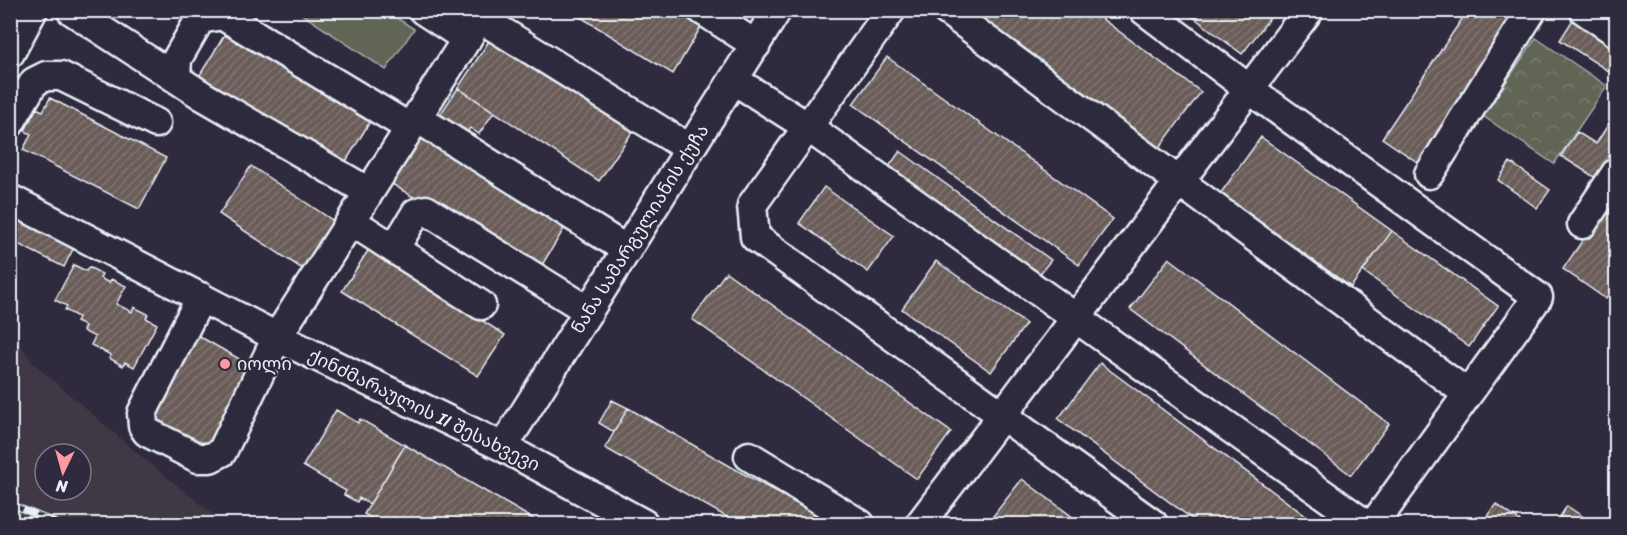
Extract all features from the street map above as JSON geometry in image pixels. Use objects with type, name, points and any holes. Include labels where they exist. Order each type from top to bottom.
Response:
[{"type":"street","points":[[10,53],[33,10]]},
{"type":"street","points":[[71,10],[176,78],[369,192]]},
{"type":"street","points":[[423,10],[477,22],[690,149]]},
{"type":"street","points":[[702,10],[756,45]]},
{"type":"street","name":"ნანა სამარგულიანის ქუჩა","points":[[503,447],[777,10]]},
{"type":"street","points":[[891,10],[752,205],[755,237],[1154,525]]},
{"type":"street","points":[[946,10],[1468,394]]},
{"type":"street","points":[[1144,10],[1538,297],[1374,525]]},
{"type":"street","points":[[920,525],[1309,10]]},
{"type":"street","points":[[1429,174],[1532,10]]},
{"type":"street","points":[[1584,10],[1617,32]]},
{"type":"street","points":[[176,78],[177,59],[200,19],[222,15],[413,123],[627,250]]},
{"type":"street","points":[[201,297],[142,413],[142,426],[147,432],[198,458],[210,458],[222,453],[277,337],[477,22]]},
{"type":"street","points":[[10,123],[34,82],[46,76],[61,76],[156,123]]},
{"type":"street","points":[[734,80],[808,127],[1365,525]]},
{"type":"street","points":[[1582,224],[1617,172]]},
{"type":"street","name":"ქინძმარაულის II შესახვევი","points":[[10,199],[277,337],[503,447],[644,525]]},
{"type":"street","points":[[394,249],[416,213],[426,210],[589,311]]},
{"type":"street","points":[[351,221],[481,305]]},
{"type":"street","points":[[749,456],[860,525]]},
{"type":"shaded area","points":[[11,331],[33,363],[137,453],[225,524],[11,524]]},
{"type":"green space","points":[[297,11],[386,11],[414,29],[386,70]]},
{"type":"green space","points":[[1536,38],[1607,86],[1554,164],[1483,116]]},
{"type":"building","points":[[569,10],[673,10],[701,27],[673,74]]},
{"type":"building","points":[[966,10],[1090,10],[1201,92],[1157,151]]},
{"type":"building","points":[[1184,10],[1276,10],[1242,54]]},
{"type":"building","points":[[1468,10],[1527,10],[1423,166],[1382,138]]},
{"type":"building","points":[[1574,18],[1616,45],[1616,76],[1560,40]]},
{"type":"building","points":[[227,31],[371,120],[342,168],[198,78]]},
{"type":"building","points":[[493,35],[635,128],[599,181],[458,88]]},
{"type":"building","points":[[887,57],[1113,219],[1079,265],[853,104]]},
{"type":"building","points":[[458,88],[494,112],[479,134],[470,128],[462,140],[435,122]]},
{"type":"building","points":[[50,98],[166,158],[139,209],[23,150],[31,134],[25,131],[36,108],[43,111]]},
{"type":"building","points":[[1616,112],[1616,160],[1602,182],[1561,156],[1577,132],[1596,144]]},
{"type":"building","points":[[422,135],[567,224],[537,273],[392,184]]},
{"type":"building","points":[[1261,137],[1392,231],[1351,287],[1220,194]]},
{"type":"building","points":[[900,151],[1051,260],[1038,276],[888,168]]},
{"type":"building","points":[[1510,162],[1550,190],[1537,208],[1498,180]]},
{"type":"building","points":[[251,166],[335,222],[304,270],[219,214]]},
{"type":"building","points":[[824,187],[894,236],[868,272],[799,223]]},
{"type":"building","points":[[1616,191],[1616,283],[1606,299],[1563,269]]},
{"type":"building","points":[[10,216],[74,247],[64,267],[10,240]]},
{"type":"building","points":[[1392,231],[1498,306],[1469,347],[1363,271]]},
{"type":"building","points":[[369,249],[505,335],[478,376],[342,291]]},
{"type":"building","points":[[1169,258],[1389,424],[1351,475],[1130,309]]},
{"type":"building","points":[[936,261],[1026,324],[991,372],[902,309]]},
{"type":"building","points":[[74,265],[86,271],[89,267],[102,274],[100,278],[109,283],[111,279],[126,286],[116,304],[132,312],[134,307],[148,314],[146,318],[157,324],[134,367],[125,362],[123,366],[109,358],[111,355],[91,345],[95,337],[83,331],[85,326],[76,322],[78,317],[65,310],[67,306],[55,300]]},
{"type":"building","points":[[726,272],[951,432],[917,479],[692,319]]},
{"type":"building","points":[[197,335],[257,369],[210,454],[145,424]]},
{"type":"building","points":[[1100,363],[1314,522],[1312,524],[1199,524],[1058,419]]},
{"type":"building","points":[[612,400],[628,408],[614,432],[599,423]]},
{"type":"building","points":[[628,408],[832,524],[739,524],[605,448]]},
{"type":"building","points":[[336,410],[358,423],[360,419],[405,445],[370,504],[359,498],[357,502],[344,495],[346,491],[303,466]]},
{"type":"building","points":[[405,445],[542,524],[381,524],[364,514]]},
{"type":"building","points":[[1022,479],[1082,524],[987,524]]},
{"type":"building","points":[[1496,504],[1520,521],[1517,524],[1481,524]]},
{"type":"building","points":[[1567,506],[1594,524],[1555,524]]},
{"type":"railway","points":[[10,504],[59,524]]},
{"type":"place","name":"იოლი","points":[[225,364]]}]
